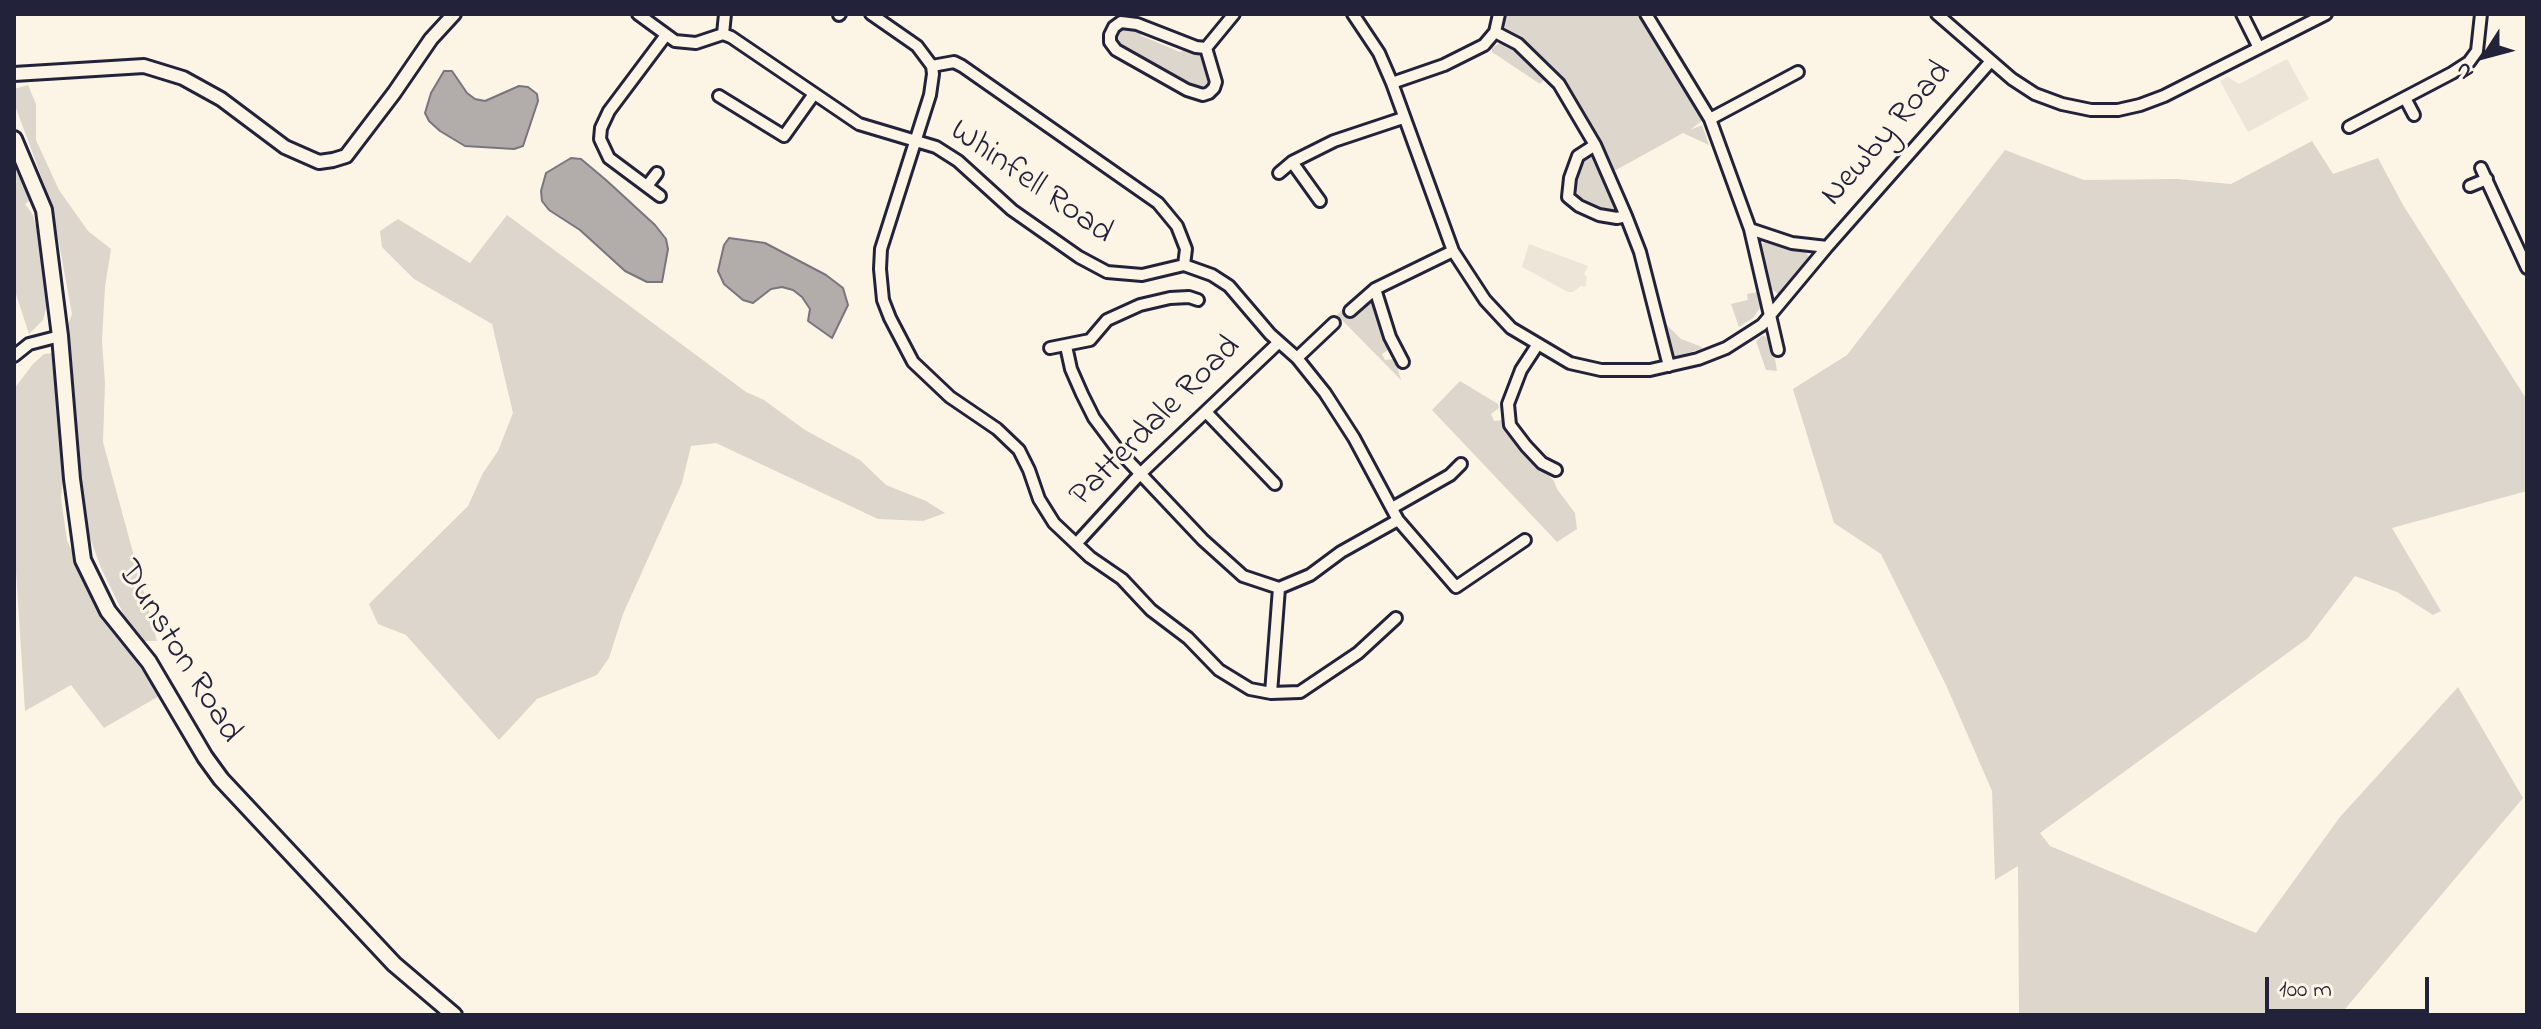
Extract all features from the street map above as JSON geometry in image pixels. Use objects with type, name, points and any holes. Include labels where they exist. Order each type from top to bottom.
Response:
[{"type":"main road","name":"Dunston Road","points":[[14,139],[44,210],[83,560],[108,611],[149,662],[221,779],[394,964],[454,1015]]},
{"type":"street","points":[[14,74],[144,66],[183,78],[221,99],[285,147],[319,162],[346,156],[431,39],[454,14]]},
{"type":"street","points":[[638,14],[675,41],[686,43],[723,34],[725,14]]},
{"type":"street","points":[[871,14],[917,46],[932,66],[930,95],[881,249],[881,282],[890,318],[913,362],[950,397],[997,429],[1019,450],[1054,523],[1090,557],[1122,579],[1151,610],[1188,638],[1219,670],[1250,689],[1271,693],[1300,692],[1358,653],[1396,618]]},
{"type":"street","points":[[1206,48],[1234,14]]},
{"type":"street","name":"Newby Road","points":[[1353,14],[1379,53],[1392,83],[1453,251],[1485,300],[1511,328],[1570,363],[1601,370],[1630,371],[1698,359],[1726,348],[1751,333],[1772,316],[1827,247],[1991,61]]},
{"type":"street","points":[[1392,83],[1470,54],[1484,45],[1495,32],[1499,14]]},
{"type":"street","points":[[1646,14],[1710,119],[1750,229],[1778,350]]},
{"type":"street","points":[[1937,14],[2035,94],[2091,110],[2118,110],[2164,96],[2326,14]]},
{"type":"street","points":[[2242,14],[2259,48]]},
{"type":"street","points":[[2349,127],[2469,62],[2477,51],[2481,14]]},
{"type":"street","points":[[1121,22],[1137,24],[1206,48],[1216,82],[1214,88],[1203,95],[1161,77],[1116,50],[1110,42],[1110,35],[1121,22]]},
{"type":"street","points":[[1495,32],[1518,44],[1552,76],[1595,145],[1643,263],[1669,366]]},
{"type":"street","name":"Whinfell Road","points":[[723,34],[737,40],[859,124],[936,147],[958,161],[1012,210],[1079,257],[1107,272],[1142,275],[1184,265]]},
{"type":"street","points":[[660,196],[609,158],[600,139],[601,128],[609,111],[666,35]]},
{"type":"street","points":[[932,66],[954,62],[962,66],[1169,213],[1186,249],[1184,265],[1212,275],[1229,286],[1278,343],[1297,358],[1347,427],[1398,520],[1456,587],[1525,540]]},
{"type":"street","points":[[1710,119],[1798,72]]},
{"type":"street","points":[[719,96],[784,136],[814,94]]},
{"type":"street","points":[[2405,98],[2414,115]]},
{"type":"street","points":[[1279,173],[1292,162],[1334,141],[1403,118]]},
{"type":"street","points":[[1595,145],[1578,156],[1570,178],[1568,197],[1599,215],[1626,216]]},
{"type":"street","points":[[1292,162],[1320,201]]},
{"type":"street","points":[[2481,168],[2527,268]]},
{"type":"street","points":[[647,186],[657,173]]},
{"type":"street","points":[[2470,186],[2487,179]]},
{"type":"street","name":"Newby Road","points":[[1750,229],[1792,243],[1827,247]]},
{"type":"street","points":[[1350,311],[1375,289],[1453,251]]},
{"type":"street","points":[[1375,289],[1390,337],[1403,362]]},
{"type":"street","points":[[1050,348],[1090,340],[1107,320],[1140,305],[1170,298],[1198,300]]},
{"type":"street","points":[[1297,358],[1334,323]]},
{"type":"street","points":[[14,356],[29,344],[60,336]]},
{"type":"street","name":"Patterdale Road","points":[[1076,544],[1140,474],[1278,343]]},
{"type":"street","points":[[1538,344],[1521,370],[1508,404],[1510,425],[1542,463],[1556,470]]},
{"type":"street","points":[[1066,346],[1071,369],[1094,418],[1118,450],[1230,567],[1243,576],[1279,588],[1310,575],[1341,552],[1398,520]]},
{"type":"street","points":[[1206,412],[1275,484]]},
{"type":"street","points":[[1392,508],[1450,475],[1461,464]]},
{"type":"street","points":[[1271,693],[1279,588]]},
{"type":"shaded area","points":[[1506,14],[1639,14],[1703,120],[1690,130],[1702,125],[1709,145],[1683,133],[1616,170],[1611,169],[1560,78],[1505,30]]},
{"type":"shaded area","points":[[1129,29],[1180,52],[1187,48],[1199,54],[1211,79],[1209,84],[1199,89],[1184,85],[1182,80],[1122,48],[1117,44],[1116,36],[1120,31]]},
{"type":"shaded area","points":[[1500,43],[1519,54],[1545,79],[1540,84],[1492,52],[1492,48]]},
{"type":"shaded area","points":[[2287,59],[2309,99],[2248,132],[2220,81],[2228,77],[2239,84]]},
{"type":"shaded area","points":[[444,71],[452,71],[475,99],[485,101],[519,86],[528,87],[537,94],[538,101],[523,146],[514,149],[465,146],[429,121],[425,113],[431,93]]},
{"type":"shaded area","points":[[28,85],[36,104],[36,140],[59,190],[88,231],[111,249],[102,341],[105,383],[103,442],[157,641],[144,641],[127,621],[101,568],[85,524],[74,466],[72,362],[68,325],[72,314],[52,205],[14,103],[14,89]]},
{"type":"shaded area","points":[[2312,141],[2333,174],[2378,158],[2403,205],[2527,400],[2527,491],[2392,528],[2441,611],[2433,615],[2397,592],[2355,576],[2308,638],[2040,833],[2050,846],[2256,933],[2340,817],[2458,687],[2523,798],[2340,1015],[2019,1015],[2018,866],[1995,880],[1992,791],[1946,685],[1881,554],[1834,523],[1793,389],[1847,355],[2005,150],[2084,180],[2177,179],[2231,184]]},
{"type":"shaded area","points":[[1587,157],[1593,157],[1616,212],[1581,202],[1577,198],[1580,166]]},
{"type":"shaded area","points":[[571,158],[581,159],[606,180],[666,239],[668,249],[662,282],[647,282],[625,271],[542,201],[541,191],[546,173]]},
{"type":"shaded area","points":[[14,166],[31,200],[25,204],[33,215],[43,254],[48,301],[43,320],[29,334],[14,288],[14,184],[17,182]]},
{"type":"shaded area","points":[[507,215],[746,392],[764,400],[805,430],[860,460],[886,485],[926,501],[945,513],[923,521],[878,519],[716,443],[691,446],[682,483],[623,614],[609,658],[597,675],[537,699],[499,740],[406,635],[378,624],[369,604],[468,506],[483,473],[498,451],[513,413],[492,324],[414,279],[382,247],[380,231],[398,219],[470,263]]},
{"type":"shaded area","points":[[729,238],[765,243],[826,275],[843,288],[848,305],[832,338],[808,321],[810,309],[793,290],[782,287],[771,289],[753,303],[743,300],[724,284],[718,271],[724,245]]},
{"type":"shaded area","points":[[1768,240],[1805,250],[1809,257],[1808,262],[1778,294],[1772,289],[1762,244]]},
{"type":"shaded area","points":[[1529,244],[1588,266],[1584,274],[1587,277],[1585,287],[1568,292],[1522,267]]},
{"type":"shaded area","points":[[1757,292],[1760,308],[1753,318],[1739,327],[1731,304],[1748,300],[1747,294]]},
{"type":"shaded area","points":[[1372,301],[1375,302],[1389,345],[1382,354],[1385,360],[1395,359],[1401,380],[1337,315],[1342,310],[1354,318]]},
{"type":"shaded area","points":[[1665,323],[1681,339],[1701,349],[1673,357]]},
{"type":"shaded area","points":[[1763,335],[1772,342],[1777,371],[1766,370],[1756,341]]},
{"type":"shaded area","points":[[53,353],[59,364],[66,453],[61,498],[67,541],[102,609],[159,696],[104,728],[71,685],[25,711],[14,540],[14,389],[33,364],[44,354]]},
{"type":"shaded area","points":[[1460,381],[1498,404],[1499,408],[1491,414],[1494,421],[1503,420],[1510,436],[1554,481],[1575,513],[1577,529],[1557,542],[1432,410]]}]
